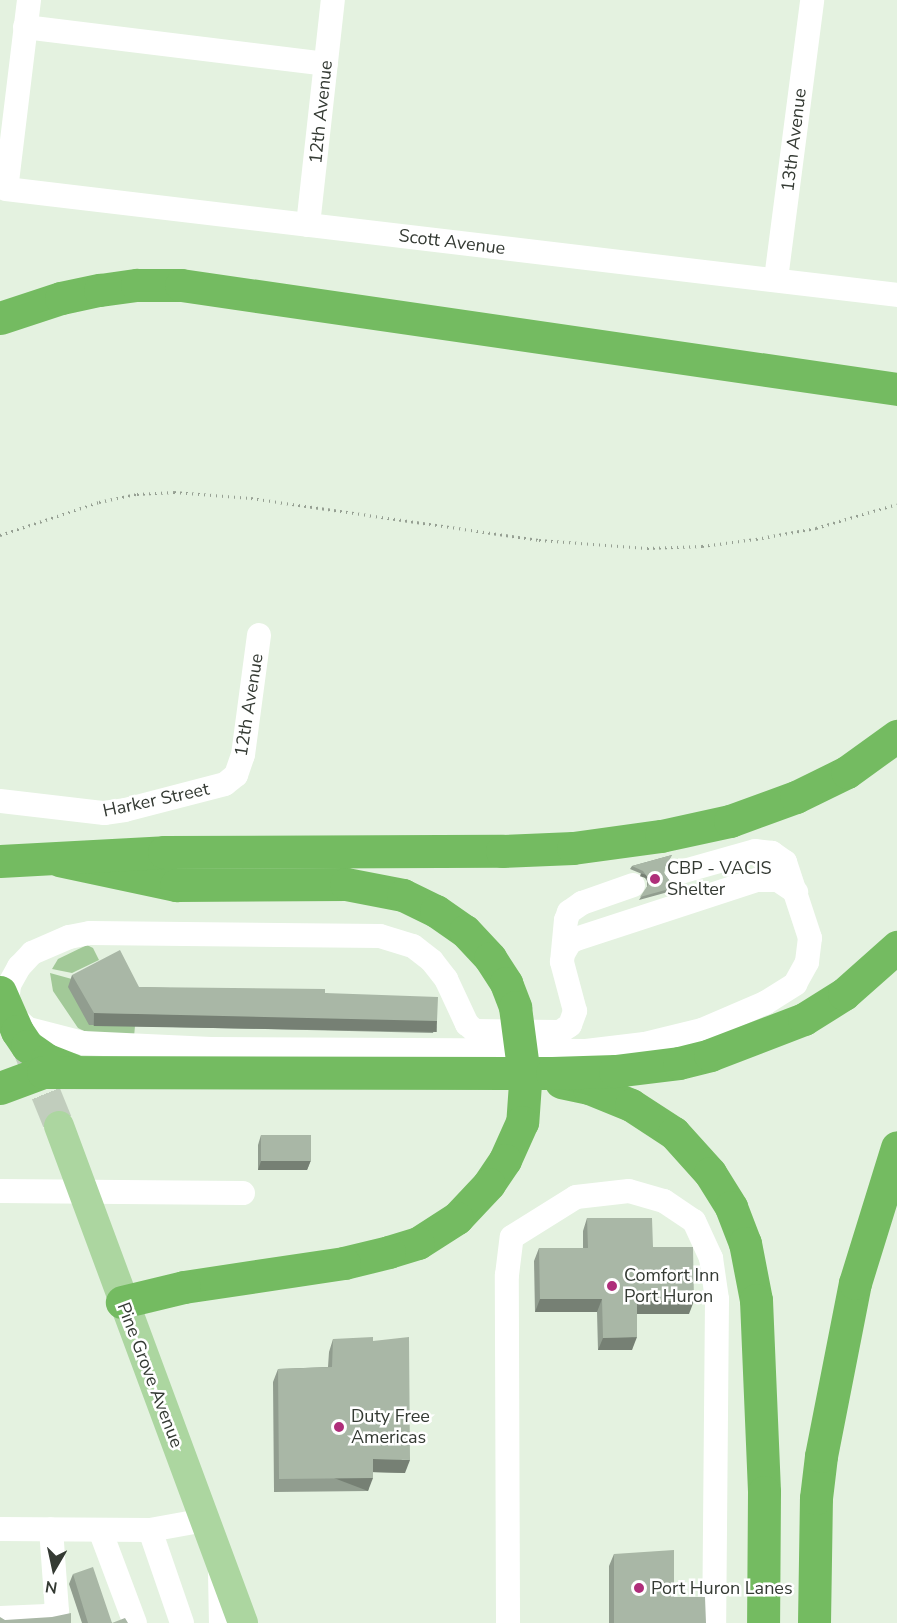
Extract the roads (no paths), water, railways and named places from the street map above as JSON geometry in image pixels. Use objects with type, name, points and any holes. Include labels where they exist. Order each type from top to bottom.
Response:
[{"type":"highway","points":[[0,318],[54,300],[108,288],[181,285],[897,389]]},
{"type":"highway","points":[[18,860],[164,852],[502,851],[573,848],[661,837],[730,821],[805,793],[847,772],[897,736]]},
{"type":"highway","points":[[18,860],[176,885],[346,884],[403,895],[422,903],[465,931],[490,958],[506,983],[515,1006],[525,1083],[522,1122],[505,1160],[489,1184],[474,1203],[457,1218],[418,1242],[388,1252],[344,1263],[184,1287],[122,1302]]},
{"type":"highway","points":[[0,1088],[33,1074],[491,1057],[553,1059],[615,1071],[679,1063],[710,1055],[804,1019],[844,994],[897,946]]},
{"type":"highway","points":[[6,1003],[22,1039],[37,1053],[61,1066],[86,1073]]},
{"type":"highway","points":[[553,1059],[612,1097],[662,1123],[698,1158],[731,1207],[751,1264],[756,1300],[764,1492],[763,1623]]},
{"type":"highway","points":[[814,1623],[816,1498],[841,1348],[855,1283],[897,1147]]},
{"type":"main road","name":"Pine Grove Avenue","points":[[58,1126],[243,1623]]},
{"type":"street","points":[[28,0],[25,27],[326,64]]},
{"type":"street","name":"12th Avenue","points":[[308,225],[333,0]]},
{"type":"street","name":"13th Avenue","points":[[776,279],[813,0]]},
{"type":"street","name":"Scott Avenue","points":[[25,27],[6,189],[897,295]]},
{"type":"street","name":"12th Avenue","points":[[236,775],[243,755],[260,634]]},
{"type":"street","name":"Harker Street","points":[[0,801],[104,813],[218,787],[236,775]]},
{"type":"street","points":[[491,1057],[462,1013],[446,979],[432,961],[412,946],[380,936],[90,933],[69,937],[32,953],[14,975],[7,990],[6,1003],[28,1029],[71,1041],[151,1044],[209,1038],[337,1039],[393,1048],[441,1050],[491,1057],[553,1059],[614,1049],[675,1038],[735,1018],[783,994],[795,984],[801,974],[810,949],[808,926],[785,862],[779,856],[762,851],[748,852],[677,873]]},
{"type":"street","points":[[563,954],[570,942],[576,939],[756,880],[778,880],[796,892]]},
{"type":"street","points":[[553,1059],[566,1029],[574,1018],[575,1011],[563,971],[566,920],[575,906],[633,885]]},
{"type":"street","points":[[441,1050],[451,1047],[461,1037],[462,1013]]},
{"type":"street","points":[[0,1191],[243,1193]]},
{"type":"street","points":[[508,1623],[507,1275],[512,1237],[576,1197],[629,1191],[664,1202],[694,1221],[711,1258],[717,1299],[714,1623]]},
{"type":"street","points":[[0,1529],[150,1530],[205,1520]]},
{"type":"street","points":[[0,1618],[47,1617],[57,1611],[51,1529]]},
{"type":"street","points":[[99,1530],[135,1623]]},
{"type":"street","points":[[150,1530],[182,1623]]},
{"type":"street","points":[[220,1562],[220,1623]]},
{"type":"tunnel","points":[[29,1052],[59,1126]]},
{"type":"place","name":"CBP - VACIS Shelter","points":[[655,879]]},
{"type":"place","name":"Comfort Inn Port Huron","points":[[612,1286]]},
{"type":"place","name":"Duty Free Americas","points":[[339,1427]]},
{"type":"place","name":"Port Huron Lanes","points":[[639,1588]]}]
